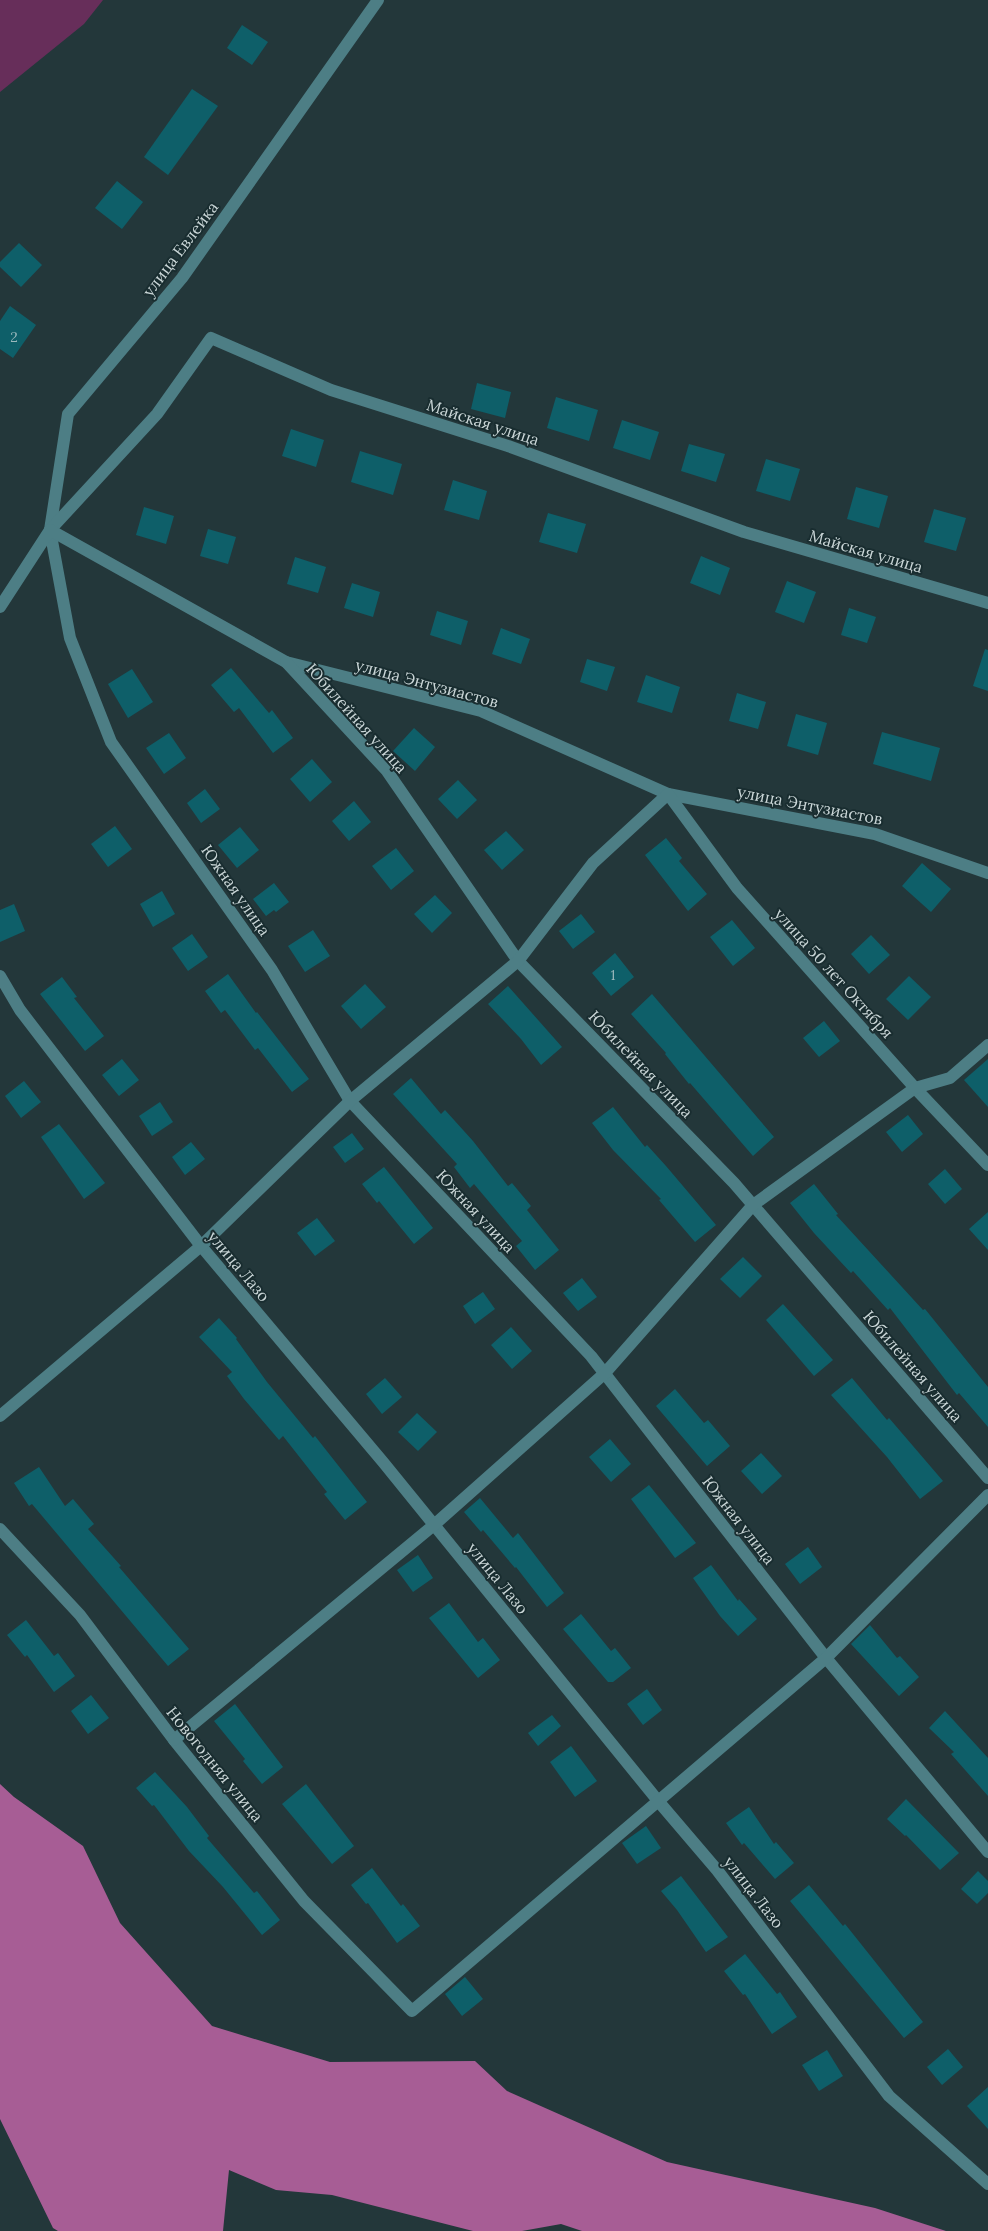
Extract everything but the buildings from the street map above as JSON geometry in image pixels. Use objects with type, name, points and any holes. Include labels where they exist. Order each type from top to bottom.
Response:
[{"type":"street","name":"улица Евлейка","points":[[50,530],[68,414],[182,278],[378,0]]},
{"type":"street","name":"Майская улица","points":[[50,530],[157,414],[211,338],[331,390],[508,446],[744,532],[988,603]]},
{"type":"street","points":[[0,607],[50,530]]},
{"type":"street","name":"улица Энтузиастов","points":[[50,530],[286,662],[481,711],[668,794],[875,834],[988,873]]},
{"type":"street","name":"Южная улица","points":[[50,530],[70,638],[111,742],[272,970],[350,1101],[605,1373],[826,1658],[988,1852]]},
{"type":"street","name":"Юбилейная улица","points":[[286,662],[387,771],[518,961],[753,1205],[988,1478]]},
{"type":"street","points":[[0,1416],[201,1246],[350,1101],[518,961],[593,863],[668,794]]},
{"type":"street","name":"улица 50 лет Октября","points":[[668,794],[737,888],[915,1088],[988,1165]]},
{"type":"street","name":"улица Лазо","points":[[0,976],[20,1010],[201,1246],[434,1525],[659,1802],[717,1870],[889,2096],[988,2184]]},
{"type":"street","points":[[174,1740],[434,1525],[605,1373],[753,1205],[915,1088],[950,1078],[988,1045]]},
{"type":"street","points":[[659,1802],[826,1658],[988,1495]]},
{"type":"street","name":"Новогодняя улица","points":[[0,1529],[80,1615],[174,1740],[304,1901],[412,2011],[659,1802]]},
{"type":"shaded area","points":[[0,0],[103,0],[84,24],[0,92]]},
{"type":"shaded area","points":[[0,1784],[14,1797],[83,1846],[120,1923],[212,2026],[330,2062],[475,2061],[507,2091],[667,2162],[875,2208],[946,2231],[582,2231],[561,2224],[522,2231],[473,2231],[332,2195],[276,2190],[229,2170],[223,2231],[58,2231],[53,2228],[0,2119]]}]
